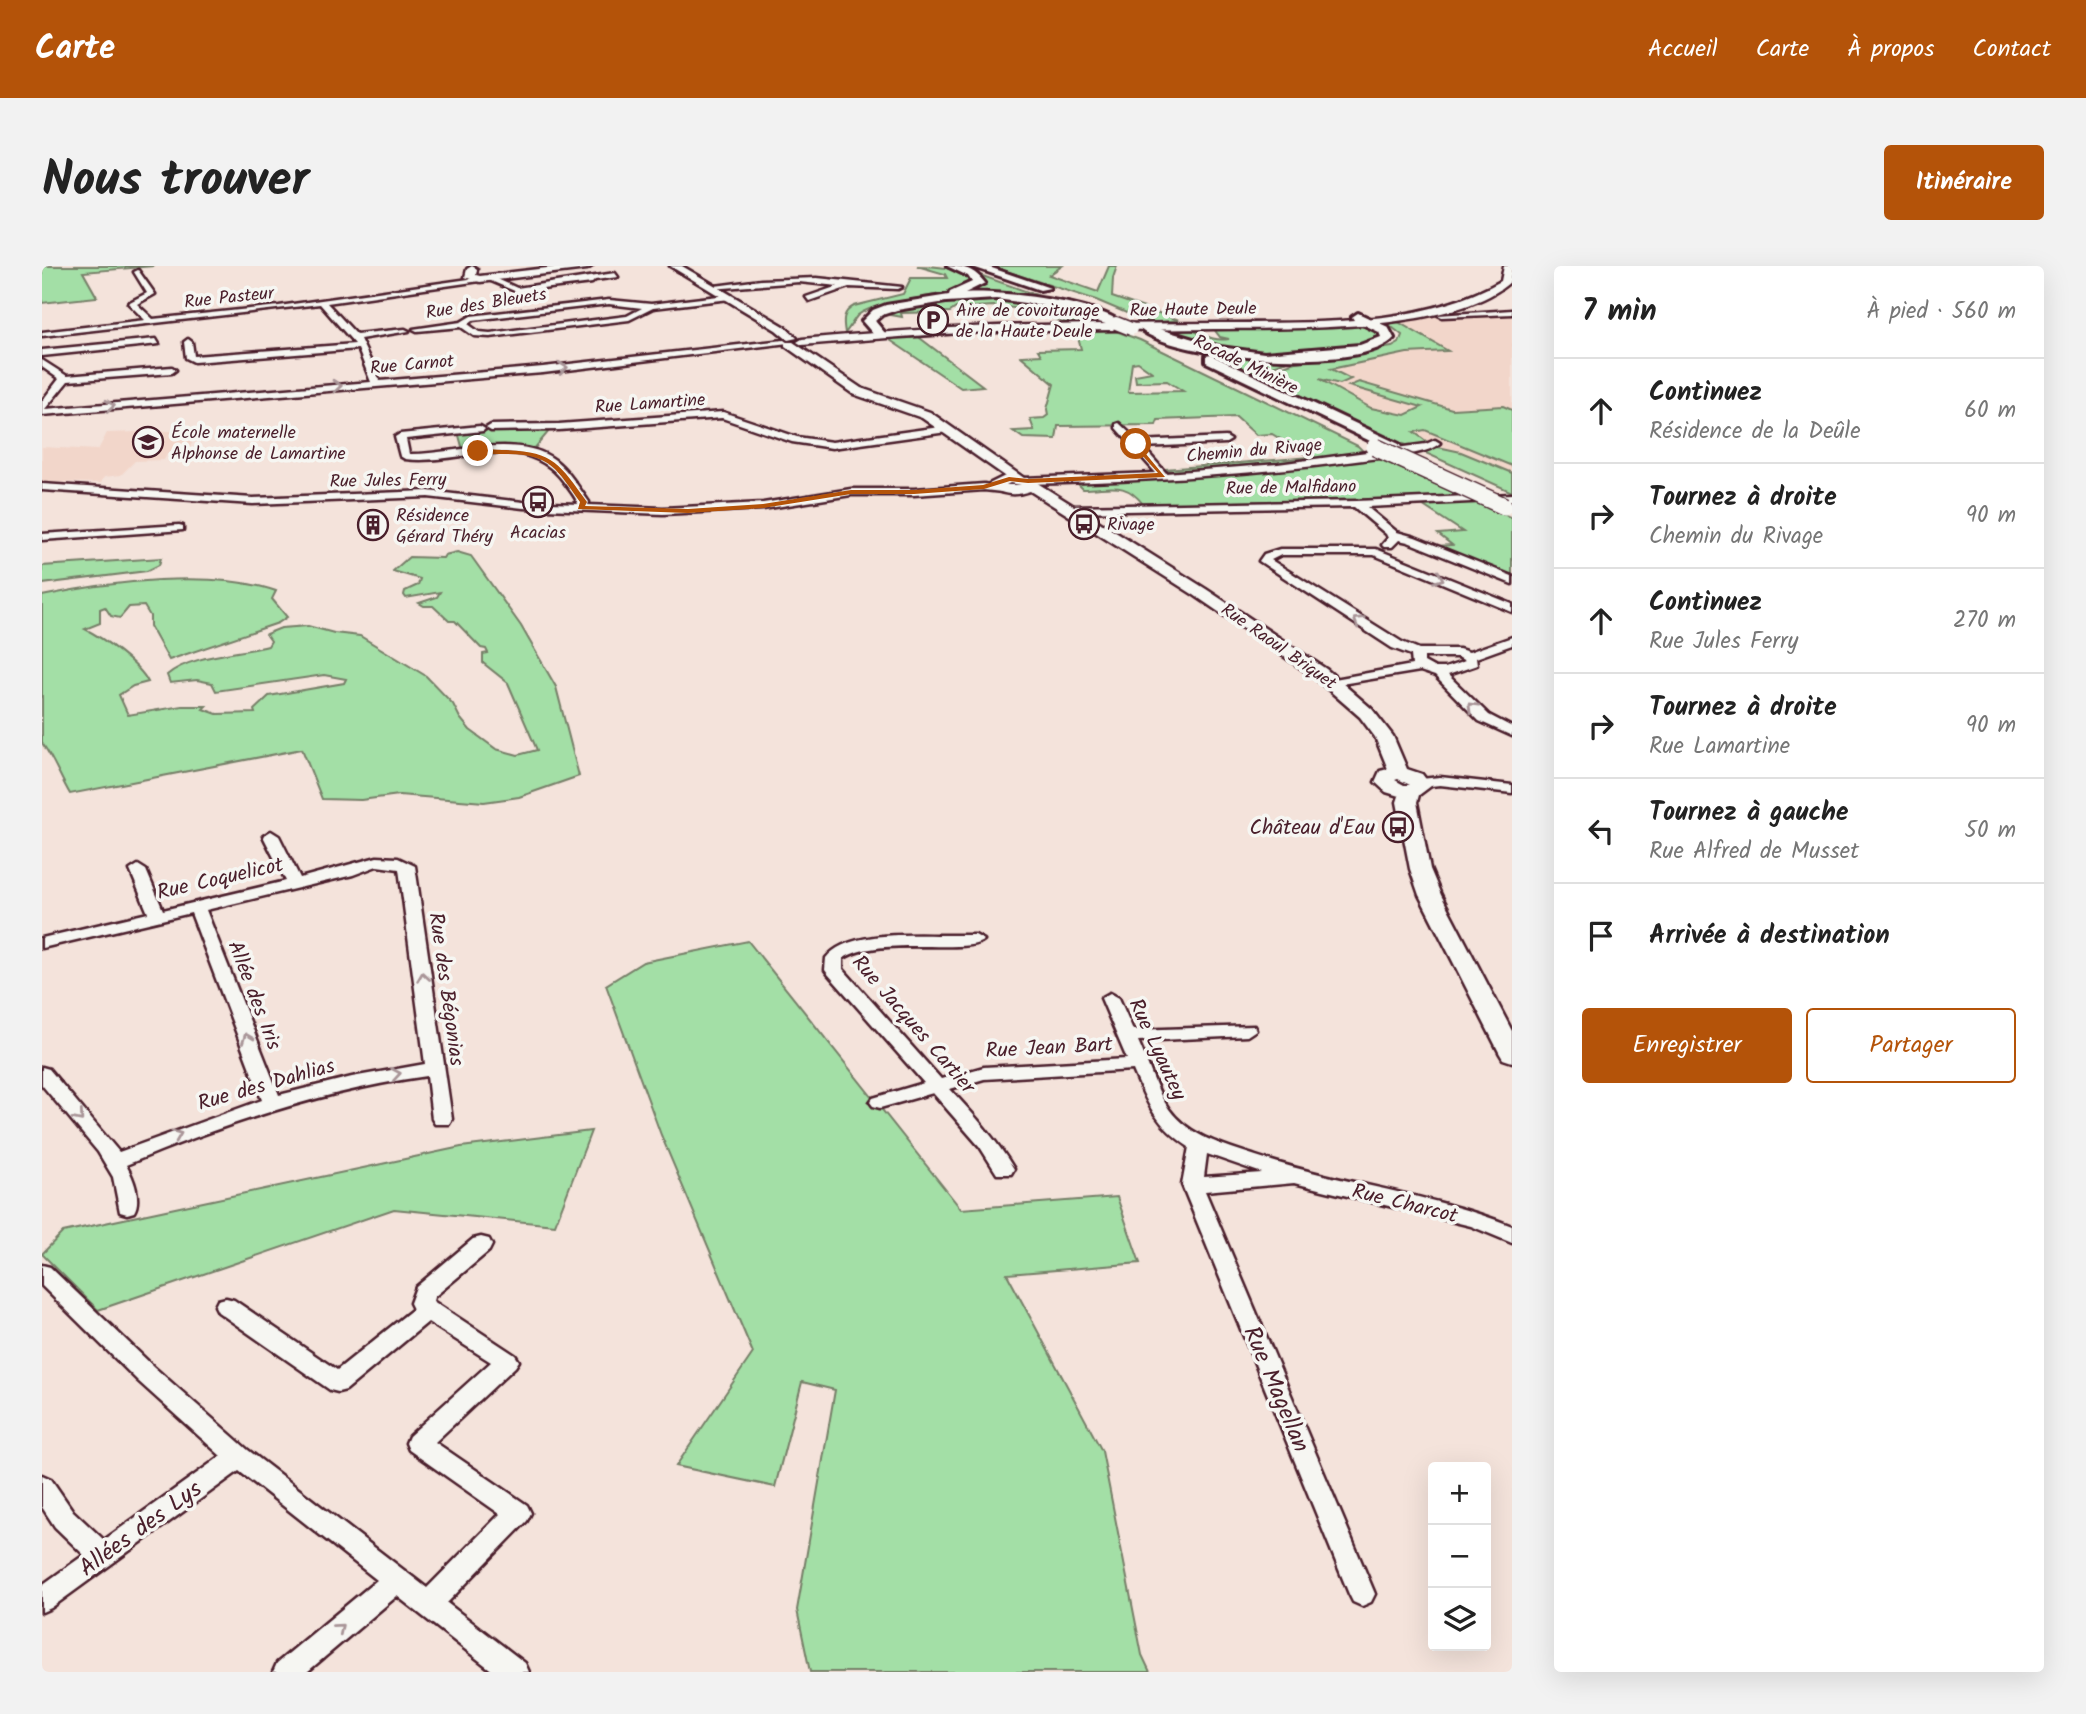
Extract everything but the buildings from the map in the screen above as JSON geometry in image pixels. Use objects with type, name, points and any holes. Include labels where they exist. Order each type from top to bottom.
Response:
[{"type":"highway","points":[[863,336],[860,323],[874,311],[955,294],[979,283],[972,274],[951,266]]},
{"type":"highway","name":"Rocade Minière","points":[[958,266],[1054,298],[1116,323],[1137,327],[1375,447],[1510,503]]},
{"type":"highway","name":"Rocade Minière","points":[[975,266],[1061,294],[1137,327],[1510,503]]},
{"type":"highway","points":[[879,333],[868,321],[879,312],[952,297],[979,295],[1043,300],[1116,323]]},
{"type":"highway","points":[[1137,327],[1217,352],[1256,357],[1290,357],[1359,349],[1386,341],[1387,333],[1367,318]]},
{"type":"highway","points":[[1318,411],[1275,383],[1269,377],[1270,371],[1284,362],[1377,349],[1395,341],[1396,334],[1367,318]]},
{"type":"main road","name":"Rue Pasteur","points":[[486,276],[587,266]]},
{"type":"main road","name":"Rue Raoul Briquet","points":[[675,266],[727,297],[857,391],[922,413],[947,429],[1015,484],[1070,509],[1200,592],[1334,683],[1366,713],[1384,736],[1410,782],[1407,802],[1420,869],[1430,895],[1512,1054]]},
{"type":"main road","points":[[1367,318],[1429,312],[1484,301],[1505,282],[1509,266]]},
{"type":"main road","name":"Rue Haute Deule","points":[[863,336],[955,328],[1223,324],[1367,318]]},
{"type":"main road","name":"Rue Haute Deule","points":[[791,341],[969,329],[1241,326],[1367,318]]},
{"type":"main road","points":[[791,341],[863,336]]},
{"type":"street","points":[[138,272],[151,294],[132,303],[151,322]]},
{"type":"street","points":[[486,276],[517,290],[592,281],[588,278],[615,275]]},
{"type":"street","name":"Rue Pasteur","points":[[42,334],[322,302],[486,276]]},
{"type":"street","points":[[711,287],[790,281],[898,287]]},
{"type":"street","points":[[790,281],[812,297],[846,286],[844,285]]},
{"type":"street","name":"Rue des Bleuets","points":[[417,329],[463,324],[471,318],[609,302],[651,306],[727,297]]},
{"type":"street","points":[[1484,301],[1512,309]]},
{"type":"street","points":[[1484,301],[1512,309]]},
{"type":"street","points":[[322,302],[361,346],[376,383]]},
{"type":"street","points":[[463,324],[477,334],[490,335],[629,318],[651,306]]},
{"type":"street","points":[[1442,315],[1512,309]]},
{"type":"street","name":"Rue des Bleuets","points":[[353,337],[405,331]]},
{"type":"street","name":"Rue Carnot","points":[[42,409],[543,370],[791,341]]},
{"type":"street","points":[[42,353],[156,342]]},
{"type":"street","points":[[188,342],[190,358],[194,359],[361,346]]},
{"type":"street","points":[[42,363],[55,369],[60,381]]},
{"type":"street","points":[[60,381],[172,370]]},
{"type":"street","points":[[42,409],[60,381]]},
{"type":"street","name":"Rue Lamartine","points":[[581,508],[583,502],[561,471],[540,451],[478,451],[413,457],[405,456],[400,437],[485,428],[723,415],[795,440],[832,445],[947,429]]},
{"type":"street","points":[[551,437],[559,426]]},
{"type":"street","points":[[1119,426],[1163,475]]},
{"type":"street","points":[[1136,444],[1226,440]]},
{"type":"street","name":"Chemin du Rivage","points":[[1015,484],[1163,475],[1360,458],[1429,447],[1435,443]]},
{"type":"street","name":"Rue Jules Ferry","points":[[42,487],[253,501],[428,494],[504,503],[663,511],[763,506],[851,492],[914,492],[1015,484]]},
{"type":"street","name":"Rue de Malfidano","points":[[1070,509],[1510,503]]},
{"type":"street","points":[[1357,504],[1393,535],[1418,542],[1512,580]]},
{"type":"street","points":[[42,537],[179,528]]},
{"type":"street","points":[[1376,552],[1392,541],[1393,535]]},
{"type":"street","points":[[1469,656],[1472,662],[1446,673],[1440,672],[1265,561],[1273,553],[1280,552],[1376,552],[1512,608]]},
{"type":"street","points":[[1334,683],[1419,660],[1459,653],[1469,656],[1512,640]]},
{"type":"street","points":[[1440,672],[1444,680],[1484,718],[1512,732]]},
{"type":"street","points":[[1410,782],[1440,781],[1512,789]]},
{"type":"street","points":[[271,836],[295,884]]},
{"type":"street","name":"Rue Coquelicot","points":[[42,943],[196,906],[226,902],[348,872],[373,862],[390,859],[407,866]]},
{"type":"street","name":"Rue des Bégonias","points":[[407,866],[442,1119]]},
{"type":"street","points":[[138,870],[157,915]]},
{"type":"street","name":"Allée des Iris","points":[[196,906],[272,1101]]},
{"type":"street","name":"Rue Jacques Cartier","points":[[975,940],[874,941],[840,950],[832,957],[834,970],[934,1085],[988,1142],[1004,1169]]},
{"type":"street","name":"Rue Lyautey","points":[[1110,998],[1160,1111],[1179,1131],[1199,1144]]},
{"type":"street","points":[[1128,1036],[1247,1030]]},
{"type":"street","name":"Rue Jean Bart","points":[[880,1102],[984,1073],[1140,1065]]},
{"type":"street","name":"Rue des Dahlias","points":[[114,1162],[177,1135],[272,1101],[397,1073],[435,1069]]},
{"type":"street","points":[[42,1073],[106,1148],[122,1177],[127,1207]]},
{"type":"street","points":[[1192,1185],[1199,1144]]},
{"type":"street","name":"Rue Charcot","points":[[1199,1144],[1297,1177],[1476,1220],[1512,1235]]},
{"type":"street","name":"Rue Charcot","points":[[1192,1185],[1297,1177]]},
{"type":"street","name":"Rue Magellan","points":[[1192,1185],[1362,1594]]},
{"type":"street","points":[[428,1605],[518,1513],[418,1443],[507,1361],[427,1310],[421,1303],[424,1293],[481,1245]]},
{"type":"street","points":[[46,1283],[239,1457],[515,1672]]},
{"type":"street","points":[[226,1306],[338,1383],[427,1310]]},
{"type":"street","name":"Allées des Lys","points":[[42,1600],[239,1457]]},
{"type":"street","points":[[42,1486],[64,1519],[102,1555]]},
{"type":"street","points":[[287,1672],[397,1579]]},
{"type":"shaded area","points":[[1512,312],[1512,492],[1415,448],[1284,371],[1374,355],[1446,351],[1397,321],[1422,316]]},
{"type":"shaded area","points":[[199,430],[187,453],[167,454],[164,460],[135,461],[121,475],[104,477],[101,483],[42,482],[42,447],[98,450],[107,433]]},
{"type":"green space","points":[[42,266],[154,266],[83,272],[97,297],[42,303]]},
{"type":"green space","points":[[917,266],[960,271],[974,277],[976,284],[947,293],[868,309],[858,315],[845,333],[844,317],[854,306],[903,294],[911,278],[947,278],[945,274]]},
{"type":"green space","points":[[990,266],[1062,266],[1049,275],[1098,292],[1109,266],[1117,266],[1112,297],[1179,320],[1150,323],[1096,300]]},
{"type":"green space","points":[[975,274],[1045,298],[960,294],[980,286]]},
{"type":"green space","points":[[1009,296],[1085,317],[1103,325],[1073,324],[1014,308],[994,306],[956,308],[950,312],[901,313],[902,317],[880,313],[953,298]]},
{"type":"green space","points":[[1402,319],[1398,322],[1448,351],[1407,353],[1331,369],[1351,379],[1340,384],[1319,379],[1371,408],[1405,415],[1422,407],[1349,386],[1359,382],[1452,409],[1503,406],[1512,410],[1512,466],[1425,430],[1414,432],[1430,444],[1415,448],[1389,439],[1295,393],[1283,386],[1274,376],[1280,367],[1295,362],[1392,347],[1399,343],[1402,335],[1384,321]]},
{"type":"green space","points":[[1351,322],[1372,326],[1382,337],[1370,345],[1279,356],[1200,345],[1162,329],[1185,328],[1222,340],[1229,339],[1220,337],[1213,328]]},
{"type":"green space","points":[[1076,330],[1113,330],[1140,340],[1358,446],[1365,453],[1316,461],[1175,472],[1165,469],[1310,457],[1272,434],[1256,435],[1236,417],[1158,420],[1156,425],[1058,426],[1056,439],[1023,438],[1013,431],[1034,430],[1030,419],[1048,415],[1047,409],[1054,384],[1021,356],[1041,355],[1038,350],[1081,349]],"holes":[[[1138,362],[1152,372],[1135,375],[1136,382],[1167,381],[1183,391],[1128,392],[1132,363]]]},
{"type":"green space","points":[[916,335],[983,386],[961,388],[887,338]]},
{"type":"green space","points":[[1201,350],[1255,358],[1296,358],[1267,368],[1264,375],[1268,380],[1264,380]]},
{"type":"green space","points":[[517,428],[550,430],[534,449],[525,450],[463,450],[458,432]]},
{"type":"green space","points":[[1438,447],[1461,452],[1512,473],[1512,492],[1419,450]]},
{"type":"green space","points":[[1377,458],[1464,497],[1143,504],[1136,496],[1123,489],[1083,489],[1075,481]]},
{"type":"green space","points":[[1475,502],[1512,518],[1512,577],[1435,546],[1452,545],[1438,534],[1463,532],[1422,505]]},
{"type":"green space","points":[[457,552],[471,556],[521,626],[556,687],[579,776],[519,797],[484,802],[399,795],[361,800],[322,799],[302,749],[70,794],[42,743],[42,596],[128,582],[191,579],[250,584],[276,591],[272,599],[287,617],[278,623],[169,660],[150,626],[150,616],[144,606],[129,607],[120,618],[111,616],[105,607],[100,609],[100,623],[85,629],[120,652],[137,667],[148,682],[133,686],[119,695],[128,715],[182,706],[206,706],[203,709],[217,714],[255,713],[254,710],[269,696],[344,683],[346,679],[324,675],[216,691],[212,683],[197,680],[170,683],[167,675],[188,663],[268,646],[271,641],[266,634],[281,628],[308,626],[360,636],[426,676],[453,704],[470,730],[496,749],[518,755],[537,750],[508,683],[483,663],[483,654],[488,653],[486,649],[481,648],[455,621],[449,621],[433,606],[419,603],[437,597],[440,592],[406,598],[405,591],[418,585],[420,579],[393,571],[409,557],[443,558]]},
{"type":"green space","points":[[161,558],[159,565],[147,571],[42,584],[42,566]]},
{"type":"green space","points":[[748,941],[961,1209],[1117,1197],[1140,1263],[1007,1274],[1102,1451],[1142,1655],[1150,1672],[810,1672],[797,1610],[835,1390],[802,1382],[775,1487],[676,1466],[753,1353],[661,1135],[606,985],[643,962]]},
{"type":"green space","points":[[591,1131],[555,1225],[394,1209],[98,1310],[42,1254],[63,1232],[461,1147]]},
{"type":"place","name":"Aire de covoiturage de la Haute Deule","points":[[933,320]]},
{"type":"place","name":"École maternelle Alphonse de Lamartine","points":[[148,442]]},
{"type":"place","name":"Acacias","points":[[538,502]]},
{"type":"place","name":"Rivage","points":[[1084,524]]},
{"type":"place","name":"Résidence Gérard Théry","points":[[373,525]]},
{"type":"place","name":"Château d'Eau","points":[[1398,827]]},
{"type":"route","points":[[478,451],[521,452],[547,458],[561,471],[583,502],[581,508],[688,511],[763,506],[851,492],[945,491],[984,487],[1009,479],[1028,481],[1163,475],[1136,444]]}]
